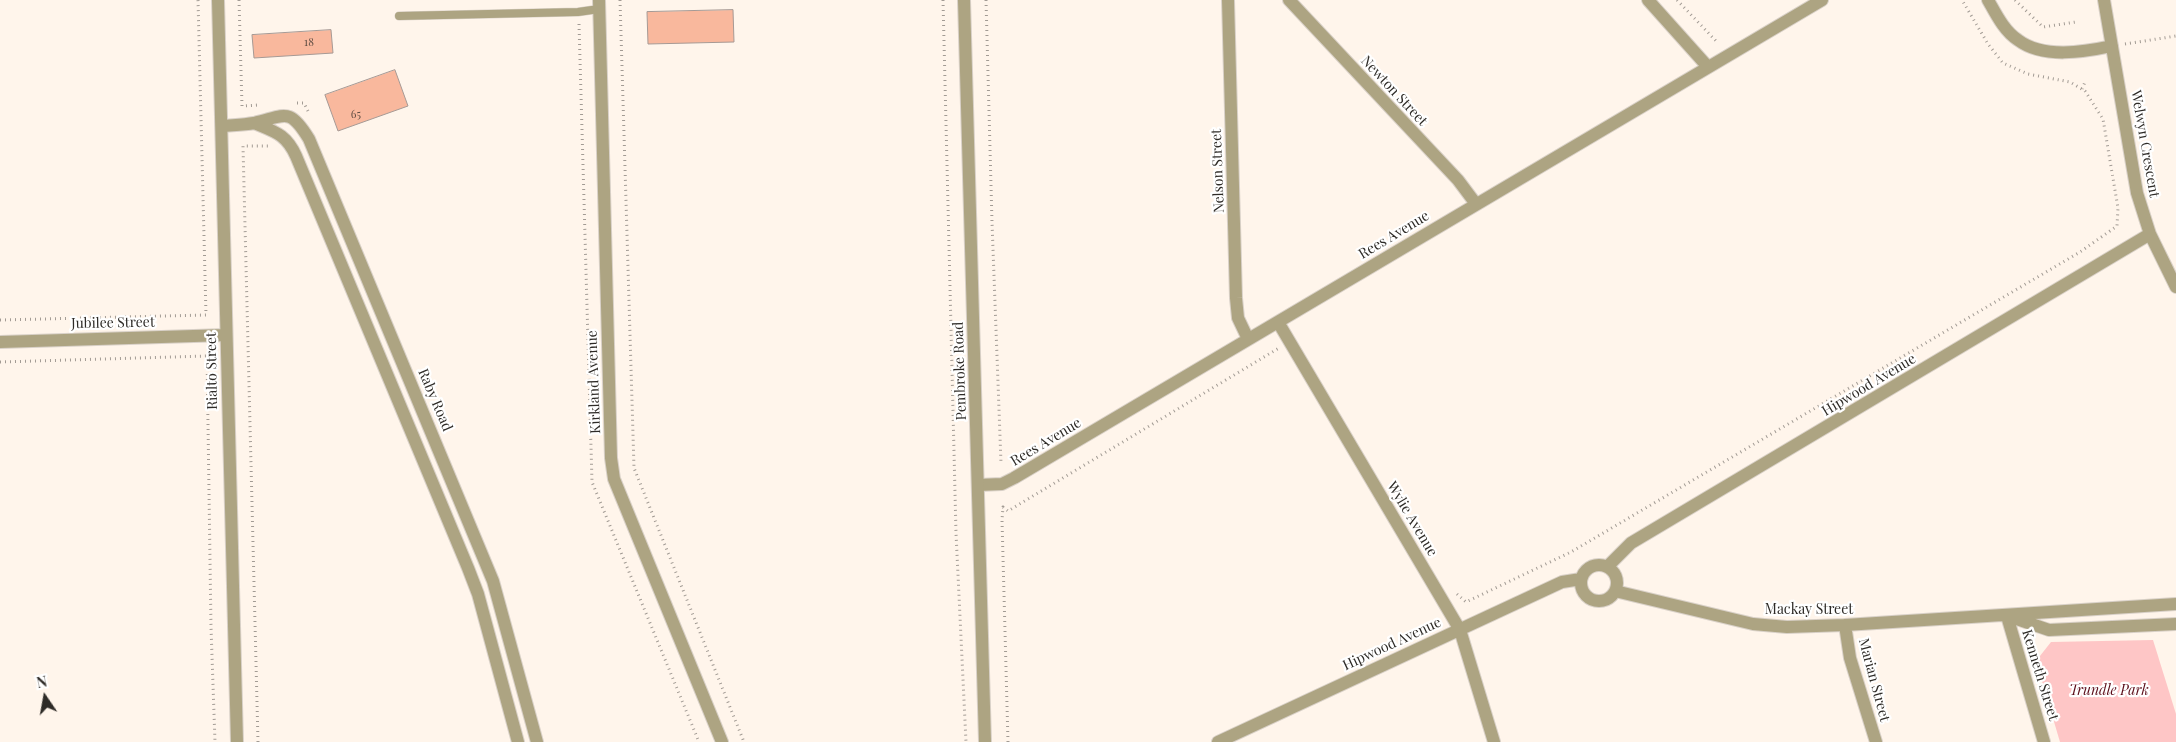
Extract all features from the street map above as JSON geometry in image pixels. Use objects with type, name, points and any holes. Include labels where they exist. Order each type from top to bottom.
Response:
[{"type":"street","name":"Rialto Street","points":[[218,0],[237,742]]},
{"type":"street","name":"Pembroke Road","points":[[964,0],[984,742]]},
{"type":"street","name":"Nelson Street","points":[[1228,0],[1236,298],[1238,318],[1248,339]]},
{"type":"street","name":"Newton Street","points":[[1289,0],[1458,180],[1476,204]]},
{"type":"street","points":[[1648,0],[1708,67]]},
{"type":"street","name":"Rees Avenue","points":[[978,486],[1002,484],[1014,478],[1822,0]]},
{"type":"street","points":[[1988,0],[2008,31],[2023,44],[2061,52],[2112,46]]},
{"type":"street","name":"Welwyn Crescent","points":[[2104,0],[2137,193],[2150,234],[2176,287]]},
{"type":"street","name":"Kirkland Avenue","points":[[599,4],[611,458],[614,479],[722,742]]},
{"type":"street","name":"Raby Road","points":[[222,126],[254,123],[273,116],[290,117],[296,120],[310,140],[493,581],[537,742]]},
{"type":"street","name":"Raby Road","points":[[254,123],[282,135],[292,146],[475,585],[518,742]]},
{"type":"street","name":"Hipwood Avenue","points":[[1607,567],[1632,542],[2150,234]]},
{"type":"street","name":"Wylie Avenue","points":[[1278,322],[1460,630],[1494,742]]},
{"type":"street","name":"Jubilee Street","points":[[0,342],[226,335]]},
{"type":"street","points":[[1597,565],[1607,567],[1615,575],[1617,586],[1615,591],[1606,599],[1595,600],[1582,590],[1581,579],[1587,569],[1597,565]]},
{"type":"street","name":"Hipwood Avenue","points":[[1218,742],[1562,582],[1581,579]]},
{"type":"street","name":"Mackay Street","points":[[1615,591],[1769,627],[1845,625],[2007,616],[2176,604]]},
{"type":"street","name":"Mackay Street","points":[[2007,616],[2049,630],[2176,624]]},
{"type":"street","name":"Kenneth Street","points":[[2007,616],[2044,742]]},
{"type":"street","name":"Marian Street","points":[[1845,625],[1850,658],[1876,742]]},
{"type":"lane","points":[[399,16],[578,12],[599,4]]},
{"type":"path","points":[[0,320],[206,315],[198,0]]},
{"type":"path","points":[[620,0],[634,468],[744,742]]},
{"type":"path","points":[[944,0],[956,533],[966,742]]},
{"type":"path","points":[[986,0],[1001,463]]},
{"type":"path","points":[[1677,0],[1717,42]]},
{"type":"path","points":[[1452,586],[1456,594],[1466,602],[1571,552],[2080,252],[2117,226],[2118,208],[2103,119],[2082,89],[2070,82],[2028,74],[2003,63],[1988,44],[1962,0]]},
{"type":"path","points":[[2016,0],[2043,27],[2076,22]]},
{"type":"path","points":[[2112,46],[2176,36]]},
{"type":"path","points":[[2082,89],[2085,82]]},
{"type":"path","points":[[258,742],[243,146],[270,146]]},
{"type":"path","points":[[1008,742],[1003,507],[1008,511],[1279,348]]},
{"type":"path","points":[[0,362],[207,356],[211,627],[215,742]]},
{"type":"green space","name":"Trundle Park","points":[[2153,640],[2176,714],[2176,742],[2060,742],[2036,661],[2051,642]]},
{"type":"building","points":[[733,10],[734,42],[648,44],[647,12]]},
{"type":"building","points":[[331,30],[333,53],[254,58],[252,35]]},
{"type":"building","points":[[395,70],[408,106],[338,131],[325,95]]}]
